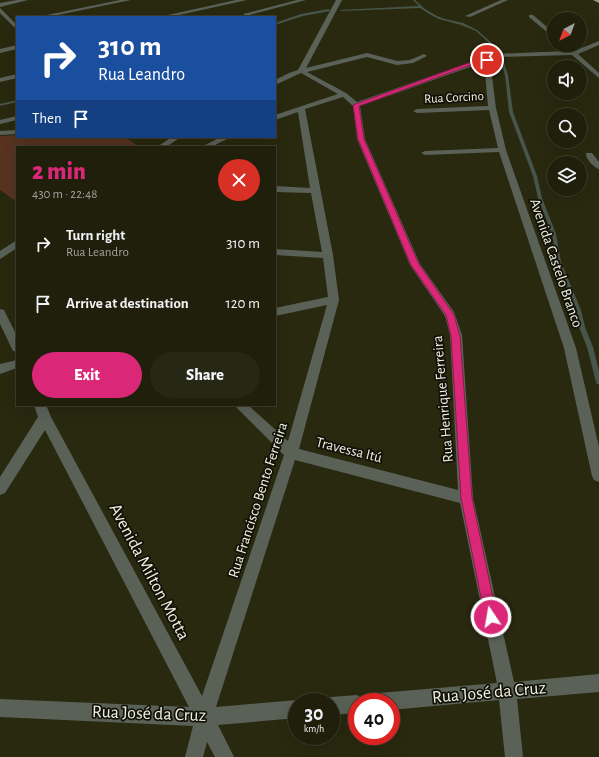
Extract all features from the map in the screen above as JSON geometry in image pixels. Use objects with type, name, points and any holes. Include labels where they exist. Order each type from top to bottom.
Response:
[{"type":"street","points":[[0,5],[26,0]]},
{"type":"street","points":[[45,16],[128,0]]},
{"type":"street","points":[[220,0],[233,7]]},
{"type":"street","points":[[167,16],[244,0]]},
{"type":"street","points":[[246,14],[303,0]]},
{"type":"street","points":[[276,82],[296,72],[339,0]]},
{"type":"street","points":[[468,16],[504,0]]},
{"type":"street","points":[[0,10],[12,23]]},
{"type":"street","points":[[239,10],[250,16]]},
{"type":"street","points":[[531,16],[547,30]]},
{"type":"street","points":[[296,72],[344,94],[356,105],[479,61],[514,55],[574,53],[599,43]]},
{"type":"street","points":[[0,51],[16,47]]},
{"type":"street","points":[[574,53],[599,76]]},
{"type":"street","points":[[276,74],[296,72],[368,55],[397,63],[411,62],[424,56]]},
{"type":"street","name":"Avenida Castelo Branco","points":[[491,58],[492,108],[502,150],[570,348],[599,476]]},
{"type":"street","points":[[0,80],[16,76]]},
{"type":"street","points":[[276,118],[344,94]]},
{"type":"street","name":"Rua Henrique Ferreira","points":[[356,105],[361,139],[415,265],[450,315],[456,336],[466,498],[507,691],[514,757]]},
{"type":"street","name":"Rua Francisco Bento Ferreira","points":[[194,757],[204,717],[291,453],[334,300],[328,255],[315,191],[301,108]]},
{"type":"street","name":"Rua Corcino","points":[[417,111],[492,108]]},
{"type":"street","points":[[0,122],[16,118]]},
{"type":"street","points":[[0,133],[16,132]]},
{"type":"street","points":[[163,146],[175,138]]},
{"type":"street","points":[[207,146],[225,138]]},
{"type":"street","points":[[425,153],[502,150]]},
{"type":"street","points":[[589,156],[599,167]]},
{"type":"street","points":[[276,189],[315,191]]},
{"type":"street","points":[[0,256],[16,244]]},
{"type":"street","points":[[276,252],[328,255]]},
{"type":"street","points":[[276,312],[334,300]]},
{"type":"street","points":[[0,313],[16,346]]},
{"type":"street","points":[[0,369],[16,364]]},
{"type":"street","name":"Travessa Itú","points":[[241,406],[291,453],[466,498]]},
{"type":"street","points":[[0,489],[42,412]]},
{"type":"street","name":"Avenida Milton Motta","points":[[42,412],[225,757]]},
{"type":"street","name":"Rua José da Cruz","points":[[400,700],[599,684]]},
{"type":"street","name":"Rua José da Cruz","points":[[0,708],[204,717],[288,710]]},
{"type":"shaded area","points":[[16,135],[16,138],[126,138],[138,146],[16,146],[16,201],[0,190],[0,136]]},
{"type":"waterway","points":[[414,0],[436,17],[471,27],[488,40],[501,57],[507,75],[511,112],[535,176],[540,198],[554,234],[559,262],[579,310],[582,327],[590,347],[599,382]]},
{"type":"waterway","points":[[341,10],[420,7]]},
{"type":"waterway","points":[[276,24],[302,15],[329,10]]},
{"type":"waterway","points":[[0,105],[16,101]]},
{"type":"route","points":[[487,60],[479,61],[356,105],[361,139],[415,265],[450,315],[456,336],[466,498],[491,617]]}]
